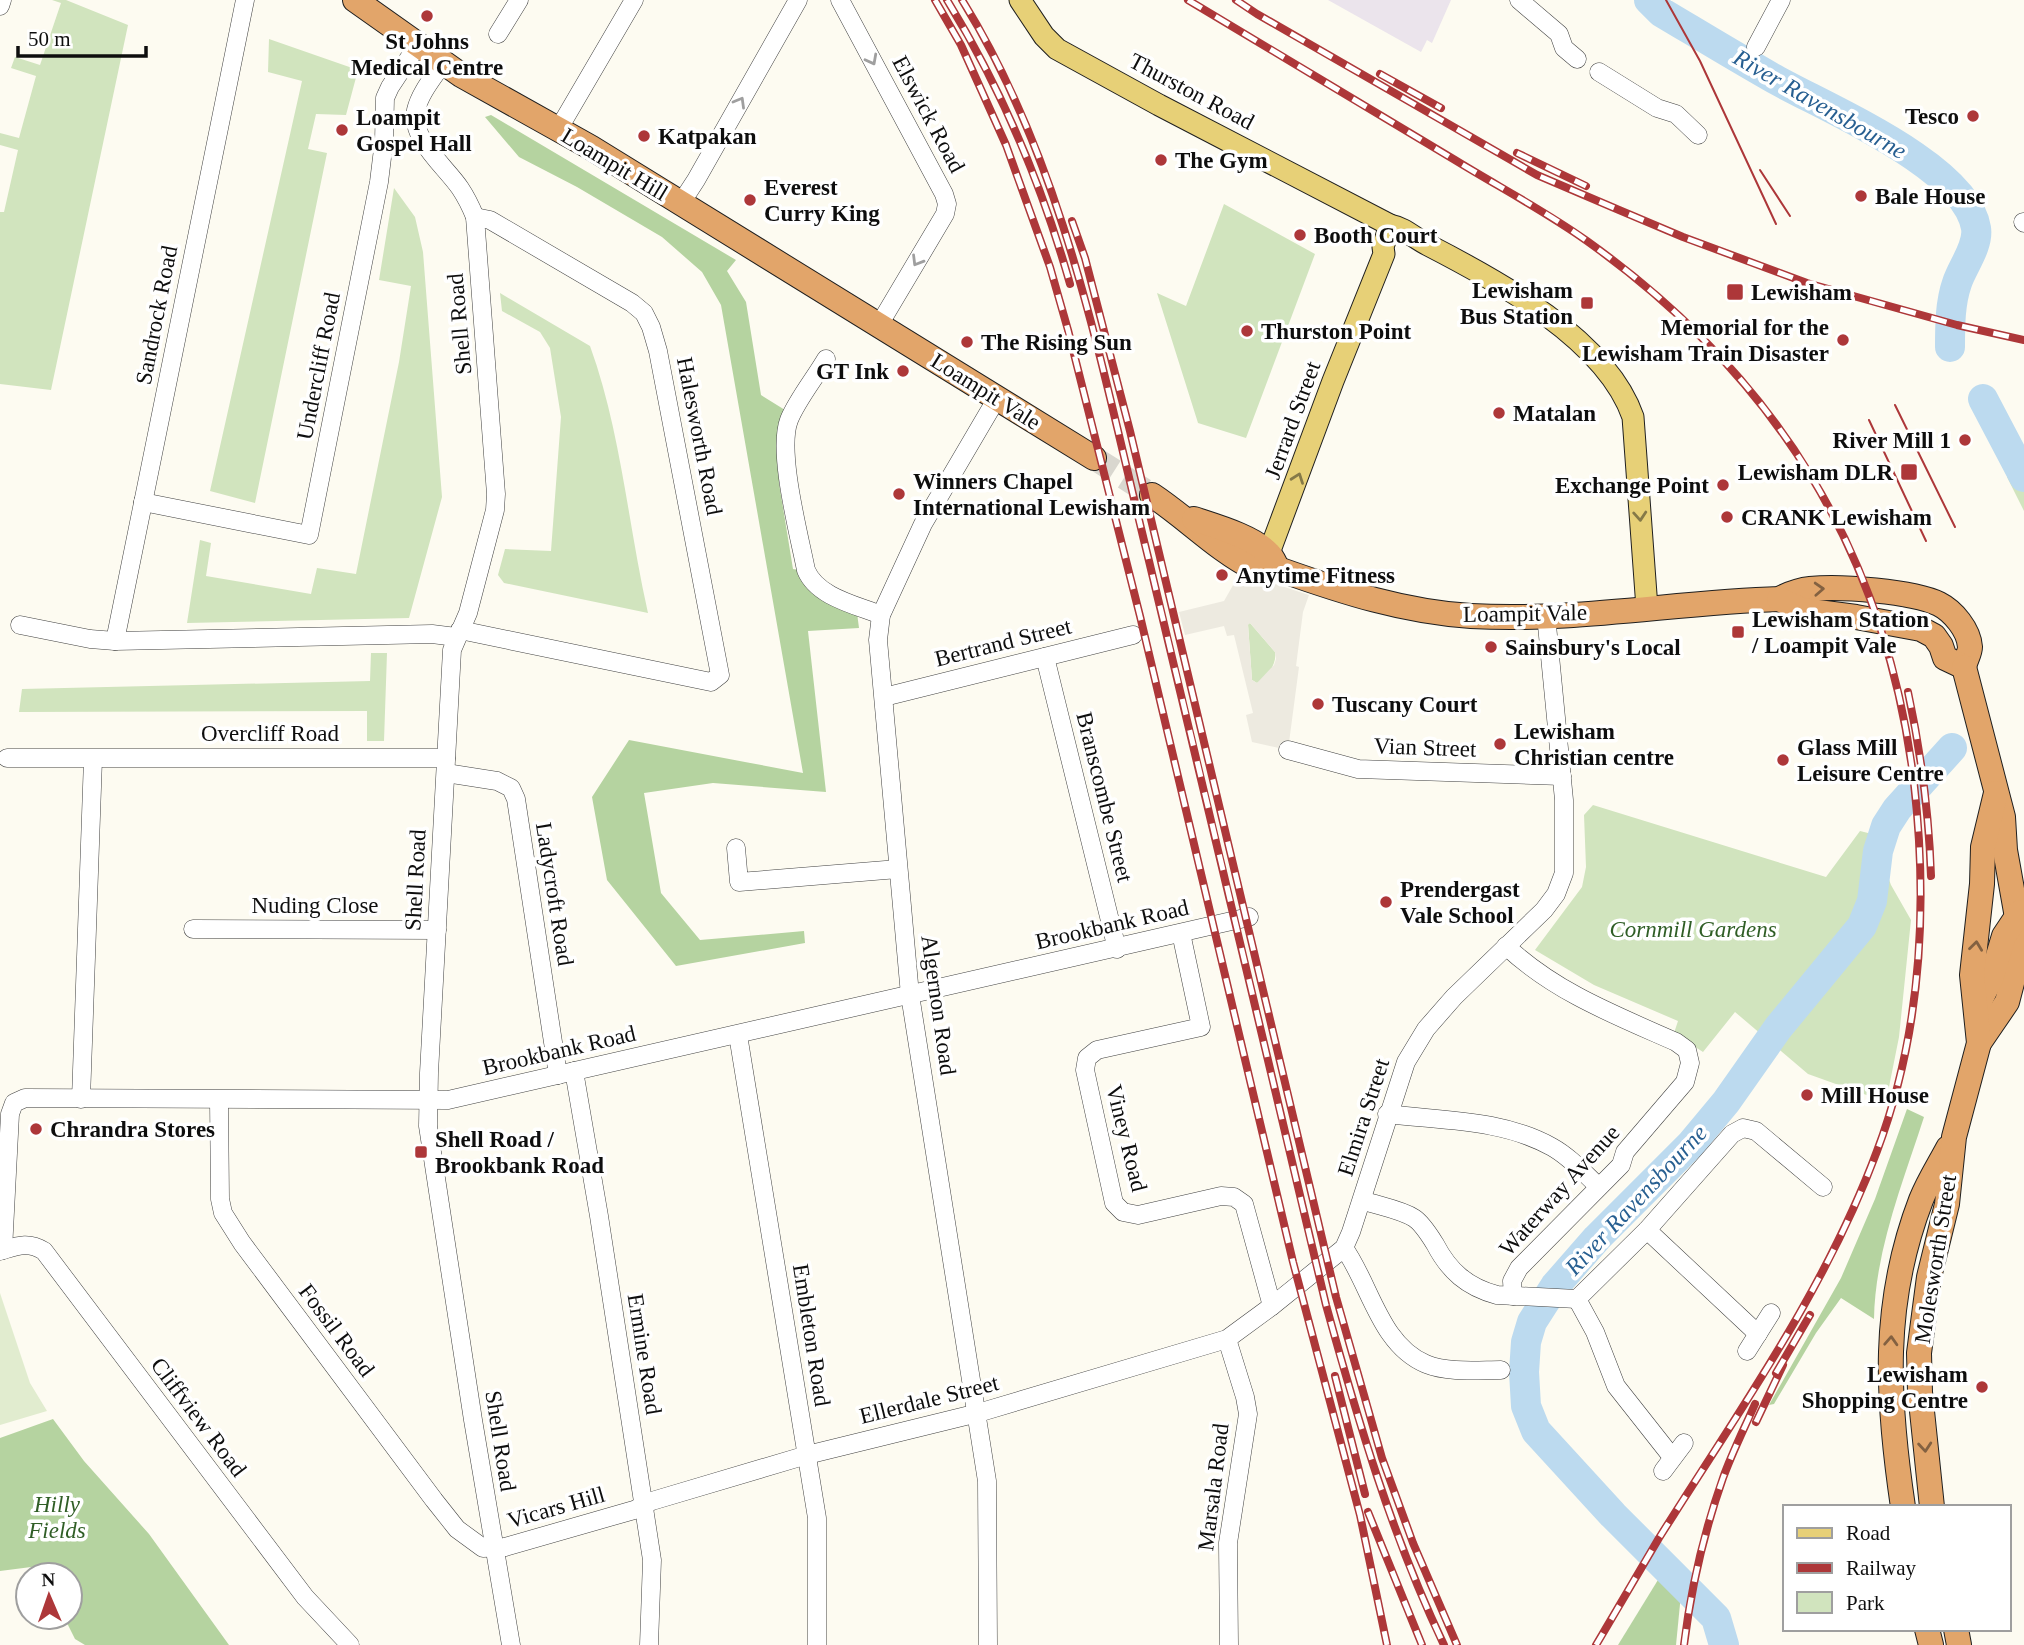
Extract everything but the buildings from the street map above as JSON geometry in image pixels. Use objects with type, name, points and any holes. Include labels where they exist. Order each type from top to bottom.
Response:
[{"type":"highway","name":"Loampit Hill","points":[[355,0],[443,64],[558,130],[878,325]]},
{"type":"highway","name":"Loampit Vale","points":[[878,325],[1094,458]]},
{"type":"highway","name":"Loampit Vale","points":[[1152,495],[1182,515],[1222,549],[1259,571],[1273,561],[1371,601],[1405,608],[1471,616],[1546,615],[1779,598],[1807,589],[1824,588],[1896,594],[1929,600],[1951,611],[1965,631],[1970,647],[1964,667],[1996,790]]},
{"type":"highway","name":"Molesworth Street","points":[[1932,1505],[1920,1392],[1919,1353],[1929,1277],[1947,1204],[1954,1137],[1979,1043],[2007,1002],[2020,952],[2022,913],[2012,852],[1996,790]]},
{"type":"highway","name":"Molesworth Street","points":[[1979,1043],[1972,975],[1982,884],[1983,847],[1996,790]]},
{"type":"highway","points":[[1976,1009],[1991,979],[2004,936],[2022,913],[1997,905],[1988,897],[1982,884]]},
{"type":"highway","name":"Molesworth Street","points":[[1903,1505],[1892,1432],[1892,1316],[1897,1283],[1921,1198],[1954,1137]]},
{"type":"main road","name":"Thurston Road","points":[[1020,0],[1044,36],[1057,49],[1159,105],[1475,268],[1530,303],[1585,348],[1619,386],[1627,400],[1635,428],[1647,608]]},
{"type":"main road","name":"Jerrard Street","points":[[1273,561],[1333,381],[1384,254],[1383,247],[1390,225]]},
{"type":"main road","points":[[1384,254],[1403,248],[1414,236]]},
{"type":"street","points":[[0,6],[2,0]]},
{"type":"street","name":"Sandrock Road","points":[[115,641],[245,0]]},
{"type":"street","points":[[498,33],[519,0]]},
{"type":"street","points":[[558,130],[634,0]]},
{"type":"street","points":[[681,204],[798,0]]},
{"type":"street","name":"Elswick Road","points":[[840,0],[947,204],[945,214],[878,325]]},
{"type":"street","points":[[1519,0],[1559,34],[1564,48],[1577,59]]},
{"type":"street","points":[[1756,47],[1781,0]]},
{"type":"street","name":"Undercliff Road","points":[[143,502],[309,535],[379,182],[385,98],[417,46]]},
{"type":"street","points":[[443,64],[419,99],[415,113],[417,128],[421,138],[460,188],[475,217]]},
{"type":"street","points":[[1599,72],[1657,108],[1676,114],[1698,135]]},
{"type":"street","name":"Halesworth Road","points":[[458,634],[711,682],[720,675],[667,394],[651,327],[643,313],[632,303],[490,220],[475,217]]},
{"type":"street","name":"Shell Road","points":[[475,217],[496,494],[491,529],[468,613],[458,634],[450,673],[428,1126],[494,1549]]},
{"type":"street","points":[[826,359],[789,420],[785,444],[806,570],[810,581],[821,591],[881,615]]},
{"type":"street","name":"Algernon Road","points":[[988,1645],[987,1480],[910,995],[878,640],[881,615],[923,524],[997,398]]},
{"type":"street","name":"Elmira Street","points":[[1344,1248],[1406,1062],[1426,1029],[1454,996],[1544,910],[1556,894],[1564,873],[1562,776],[1546,615]]},
{"type":"street","points":[[20,625],[90,639],[115,641],[458,634]]},
{"type":"street","name":"Bertrand Street","points":[[884,697],[1133,635]]},
{"type":"street","name":"Branscombe Street","points":[[1045,657],[1117,949]]},
{"type":"street","name":"Vian Street","points":[[1288,750],[1358,769],[1562,776]]},
{"type":"street","name":"Overcliff Road","points":[[7,758],[446,766]]},
{"type":"street","points":[[81,1099],[93,759]]},
{"type":"street","name":"Ladycroft Road","points":[[446,766],[497,781],[511,788],[516,799],[566,1073]]},
{"type":"street","points":[[736,848],[739,882],[898,869]]},
{"type":"street","name":"Brookbank Road","points":[[1,1251],[10,1114],[14,1103],[25,1098],[448,1100],[1249,918]]},
{"type":"street","name":"Nuding Close","points":[[193,929],[437,930]]},
{"type":"street","name":"Viney Road","points":[[1181,933],[1201,1027],[1097,1050],[1087,1058],[1085,1070],[1114,1203],[1123,1212],[1138,1215],[1222,1196],[1234,1197],[1244,1204],[1272,1307]]},
{"type":"street","name":"Waterway Avenue","points":[[1506,946],[1529,968],[1550,982],[1586,1002],[1676,1042],[1687,1050],[1690,1063],[1685,1082],[1625,1152],[1620,1165],[1519,1268],[1512,1281],[1513,1296]]},
{"type":"street","name":"Embleton Road","points":[[738,1035],[817,1518],[817,1645]]},
{"type":"street","name":"Ermine Road","points":[[566,1073],[600,1216],[652,1560],[649,1645]]},
{"type":"street","name":"Fossil Road","points":[[219,1100],[223,1213],[242,1244],[457,1529],[483,1548],[494,1549]]},
{"type":"street","points":[[1387,1114],[1449,1119],[1515,1132],[1552,1147],[1598,1186]]},
{"type":"street","points":[[1362,1200],[1416,1219],[1432,1238],[1448,1266],[1461,1280],[1485,1292],[1545,1299],[1572,1299],[1647,1230],[1732,1134],[1743,1128],[1756,1131],[1823,1187]]},
{"type":"street","points":[[1647,1230],[1758,1334]]},
{"type":"street","name":"Cliffview Road","points":[[1,1251],[23,1244],[34,1245],[44,1251],[305,1597],[350,1645]]},
{"type":"street","points":[[1227,1339],[1272,1307],[1344,1248],[1357,1266],[1380,1318],[1401,1346],[1426,1364],[1459,1370],[1501,1370]]},
{"type":"street","points":[[1572,1299],[1595,1332],[1616,1386],[1673,1457]]},
{"type":"street","points":[[1747,1350],[1772,1313]]},
{"type":"street","name":"Ellerdale Street","points":[[643,1505],[807,1455],[978,1413],[1227,1339]]},
{"type":"street","name":"Marsala Road","points":[[1227,1339],[1248,1414],[1228,1543],[1229,1645]]},
{"type":"street","name":"Vicars Hill","points":[[511,1645],[494,1549],[634,1510],[643,1505]]},
{"type":"shaded area","points":[[1328,0],[1451,0],[1432,43],[1427,40],[1421,52]]},
{"type":"shaded area","points":[[1242,573],[1309,595],[1303,612],[1288,750],[1252,742],[1246,715],[1253,713],[1234,635],[1227,636],[1224,626],[1185,635],[1179,612],[1224,601],[1236,576]],"holes":[[[1250,623],[1275,652],[1274,665],[1257,683],[1252,680]]]},
{"type":"green space","points":[[52,0],[66,0],[128,25],[51,390],[0,384],[0,212],[4,212],[18,150],[0,145],[0,133],[19,138],[36,76],[11,68],[15,57],[40,65],[61,3]]},
{"type":"green space","points":[[269,39],[358,70],[346,115],[316,114],[308,149],[327,153],[255,503],[210,491],[302,81],[268,72]]},
{"type":"green space","points":[[491,115],[736,260],[727,271],[746,302],[761,395],[785,410],[783,474],[779,483],[793,569],[799,570],[814,592],[857,613],[859,628],[808,631],[826,792],[713,783],[644,793],[661,893],[700,940],[804,931],[805,943],[676,966],[607,880],[592,797],[629,740],[803,773],[721,305],[702,272],[662,237],[577,187],[519,157],[485,117]]},
{"type":"green space","points":[[394,188],[415,217],[423,252],[442,497],[409,618],[187,623],[200,540],[211,543],[206,576],[311,594],[317,568],[356,574],[399,362],[411,286],[379,280]]},
{"type":"green space","points":[[1224,204],[1315,254],[1246,438],[1198,423],[1157,293],[1186,306]]},
{"type":"green space","points":[[500,293],[590,346],[601,378],[617,445],[648,613],[504,583],[498,575],[505,549],[551,551],[561,417],[550,348],[540,332],[502,311]]},
{"type":"green space","points":[[2024,468],[2024,511],[2007,477]]},
{"type":"green space","points":[[1250,623],[1275,652],[1270,670],[1257,683],[1252,680]]},
{"type":"green space","points":[[371,653],[387,653],[384,741],[367,741],[367,711],[19,712],[22,689],[370,681]]},
{"type":"green space","name":"Cornmill Gardens","points":[[1593,805],[1826,877],[1860,831],[1872,834],[1891,885],[1911,920],[1899,1037],[1886,1102],[1808,1074],[1735,1012],[1703,1052],[1674,1033],[1678,1021],[1594,985],[1535,950],[1582,887],[1586,867],[1584,815]]},
{"type":"green space","points":[[1907,1109],[1924,1117],[1885,1242],[1879,1268],[1874,1319],[1841,1298],[1816,1333],[1774,1404],[1769,1405],[1841,1278],[1875,1199]]},
{"type":"green space","points":[[0,1293],[30,1383],[47,1411],[0,1425]]},
{"type":"green space","name":"Hilly Fields","points":[[53,1419],[84,1461],[149,1534],[229,1645],[85,1645],[75,1639],[71,1631],[84,1631],[84,1561],[14,1561],[14,1569],[0,1571],[0,1438]]},
{"type":"green space","points":[[1661,1575],[1681,1594],[1676,1645],[1618,1645]]},
{"type":"waterway","name":"River Ravensbourne","points":[[1649,0],[1661,12],[1743,61],[1889,140],[1947,182],[1966,205],[1976,228],[1973,249],[1955,291],[1950,347]]},
{"type":"waterway","name":"River Ravensbourne","points":[[1983,399],[2024,477]]},
{"type":"waterway","name":"River Ravensbourne","points":[[1724,1645],[1716,1618],[1613,1515],[1536,1431],[1526,1406],[1526,1342],[1532,1322],[1555,1286],[1597,1238],[1691,1144],[1726,1102],[1778,1028],[1862,926],[1872,901],[1878,851],[1886,826],[1897,809],[1952,748]]},
{"type":"tunnel","points":[[1094,458],[1152,495]]},
{"type":"tram line","points":[[1666,0],[1700,61],[1776,224]]},
{"type":"tram line","points":[[1760,170],[1790,216]]},
{"type":"tram line","points":[[1895,405],[1955,527]]},
{"type":"tram line","points":[[1869,420],[1926,541]]},
{"type":"railway","points":[[935,0],[961,45],[1006,145],[1050,267],[1068,330],[1140,616],[1293,1262],[1360,1515],[1387,1645]]},
{"type":"railway","points":[[947,0],[967,33],[1018,138],[1047,210],[1070,284]]},
{"type":"railway","points":[[962,0],[998,65],[1029,132],[1077,273],[1115,417],[1326,1305],[1392,1520],[1444,1645]]},
{"type":"railway","points":[[1188,0],[1571,230],[1654,294],[1714,350],[1766,411],[1811,476],[1848,546],[1878,620],[1900,699],[1914,783],[1920,923],[1912,1016],[1892,1107],[1856,1203],[1806,1302],[1659,1538],[1596,1645]]},
{"type":"railway","points":[[1236,0],[1537,175],[1683,237],[1807,283],[1957,325],[2024,340]]},
{"type":"railway","points":[[1380,74],[1441,108]]},
{"type":"railway","points":[[1517,153],[1586,186]]},
{"type":"railway","points":[[1072,221],[1085,258],[1130,431],[1336,1297],[1382,1458],[1413,1543],[1457,1645]]},
{"type":"railway","points":[[1908,692],[1924,783],[1931,876]]},
{"type":"railway","points":[[1776,1373],[1810,1315]]},
{"type":"railway","points":[[1756,1422],[1783,1365]]},
{"type":"railway","points":[[1335,1376],[1365,1494]]},
{"type":"railway","points":[[1684,1645],[1694,1581],[1710,1519],[1727,1469],[1755,1404]]},
{"type":"railway","points":[[1368,1512],[1422,1645]]},
{"type":"place","name":"St Johns Medical Centre","points":[[427,16]]},
{"type":"place","name":"Tesco","points":[[1973,116]]},
{"type":"place","name":"Loampit Gospel Hall","points":[[342,130]]},
{"type":"place","name":"Katpakan","points":[[644,136]]},
{"type":"place","name":"The Gym","points":[[1161,160]]},
{"type":"place","name":"Bale House","points":[[1861,196]]},
{"type":"place","name":"Everest Curry King","points":[[750,200]]},
{"type":"place","name":"Booth Court","points":[[1300,235]]},
{"type":"place","name":"Lewisham","points":[[1735,292]]},
{"type":"place","name":"Lewisham Bus Station","points":[[1587,303]]},
{"type":"place","name":"Thurston Point","points":[[1247,331]]},
{"type":"place","name":"Memorial for the Lewisham Train Disaster","points":[[1843,340]]},
{"type":"place","name":"The Rising Sun","points":[[967,342]]},
{"type":"place","name":"GT Ink","points":[[903,371]]},
{"type":"place","name":"Matalan","points":[[1499,413]]},
{"type":"place","name":"River Mill 1","points":[[1965,440]]},
{"type":"place","name":"Lewisham DLR","points":[[1909,472]]},
{"type":"place","name":"Exchange Point","points":[[1723,485]]},
{"type":"place","name":"Winners Chapel International Lewisham","points":[[899,494]]},
{"type":"place","name":"CRANK Lewisham","points":[[1727,517]]},
{"type":"place","name":"Anytime Fitness","points":[[1222,575]]},
{"type":"place","name":"Lewisham Station / Loampit Vale","points":[[1738,632]]},
{"type":"place","name":"Sainsbury's Local","points":[[1491,647]]},
{"type":"place","name":"Tuscany Court","points":[[1318,704]]},
{"type":"place","name":"Lewisham Christian centre","points":[[1500,744]]},
{"type":"place","name":"Glass Mill Leisure Centre","points":[[1783,760]]},
{"type":"place","name":"Prendergast Vale School","points":[[1386,902]]},
{"type":"place","name":"Mill House","points":[[1807,1095]]},
{"type":"place","name":"Chrandra Stores","points":[[36,1129]]},
{"type":"place","name":"Shell Road / Brookbank Road","points":[[421,1152]]},
{"type":"place","name":"Lewisham Shopping Centre","points":[[1982,1387]]}]
